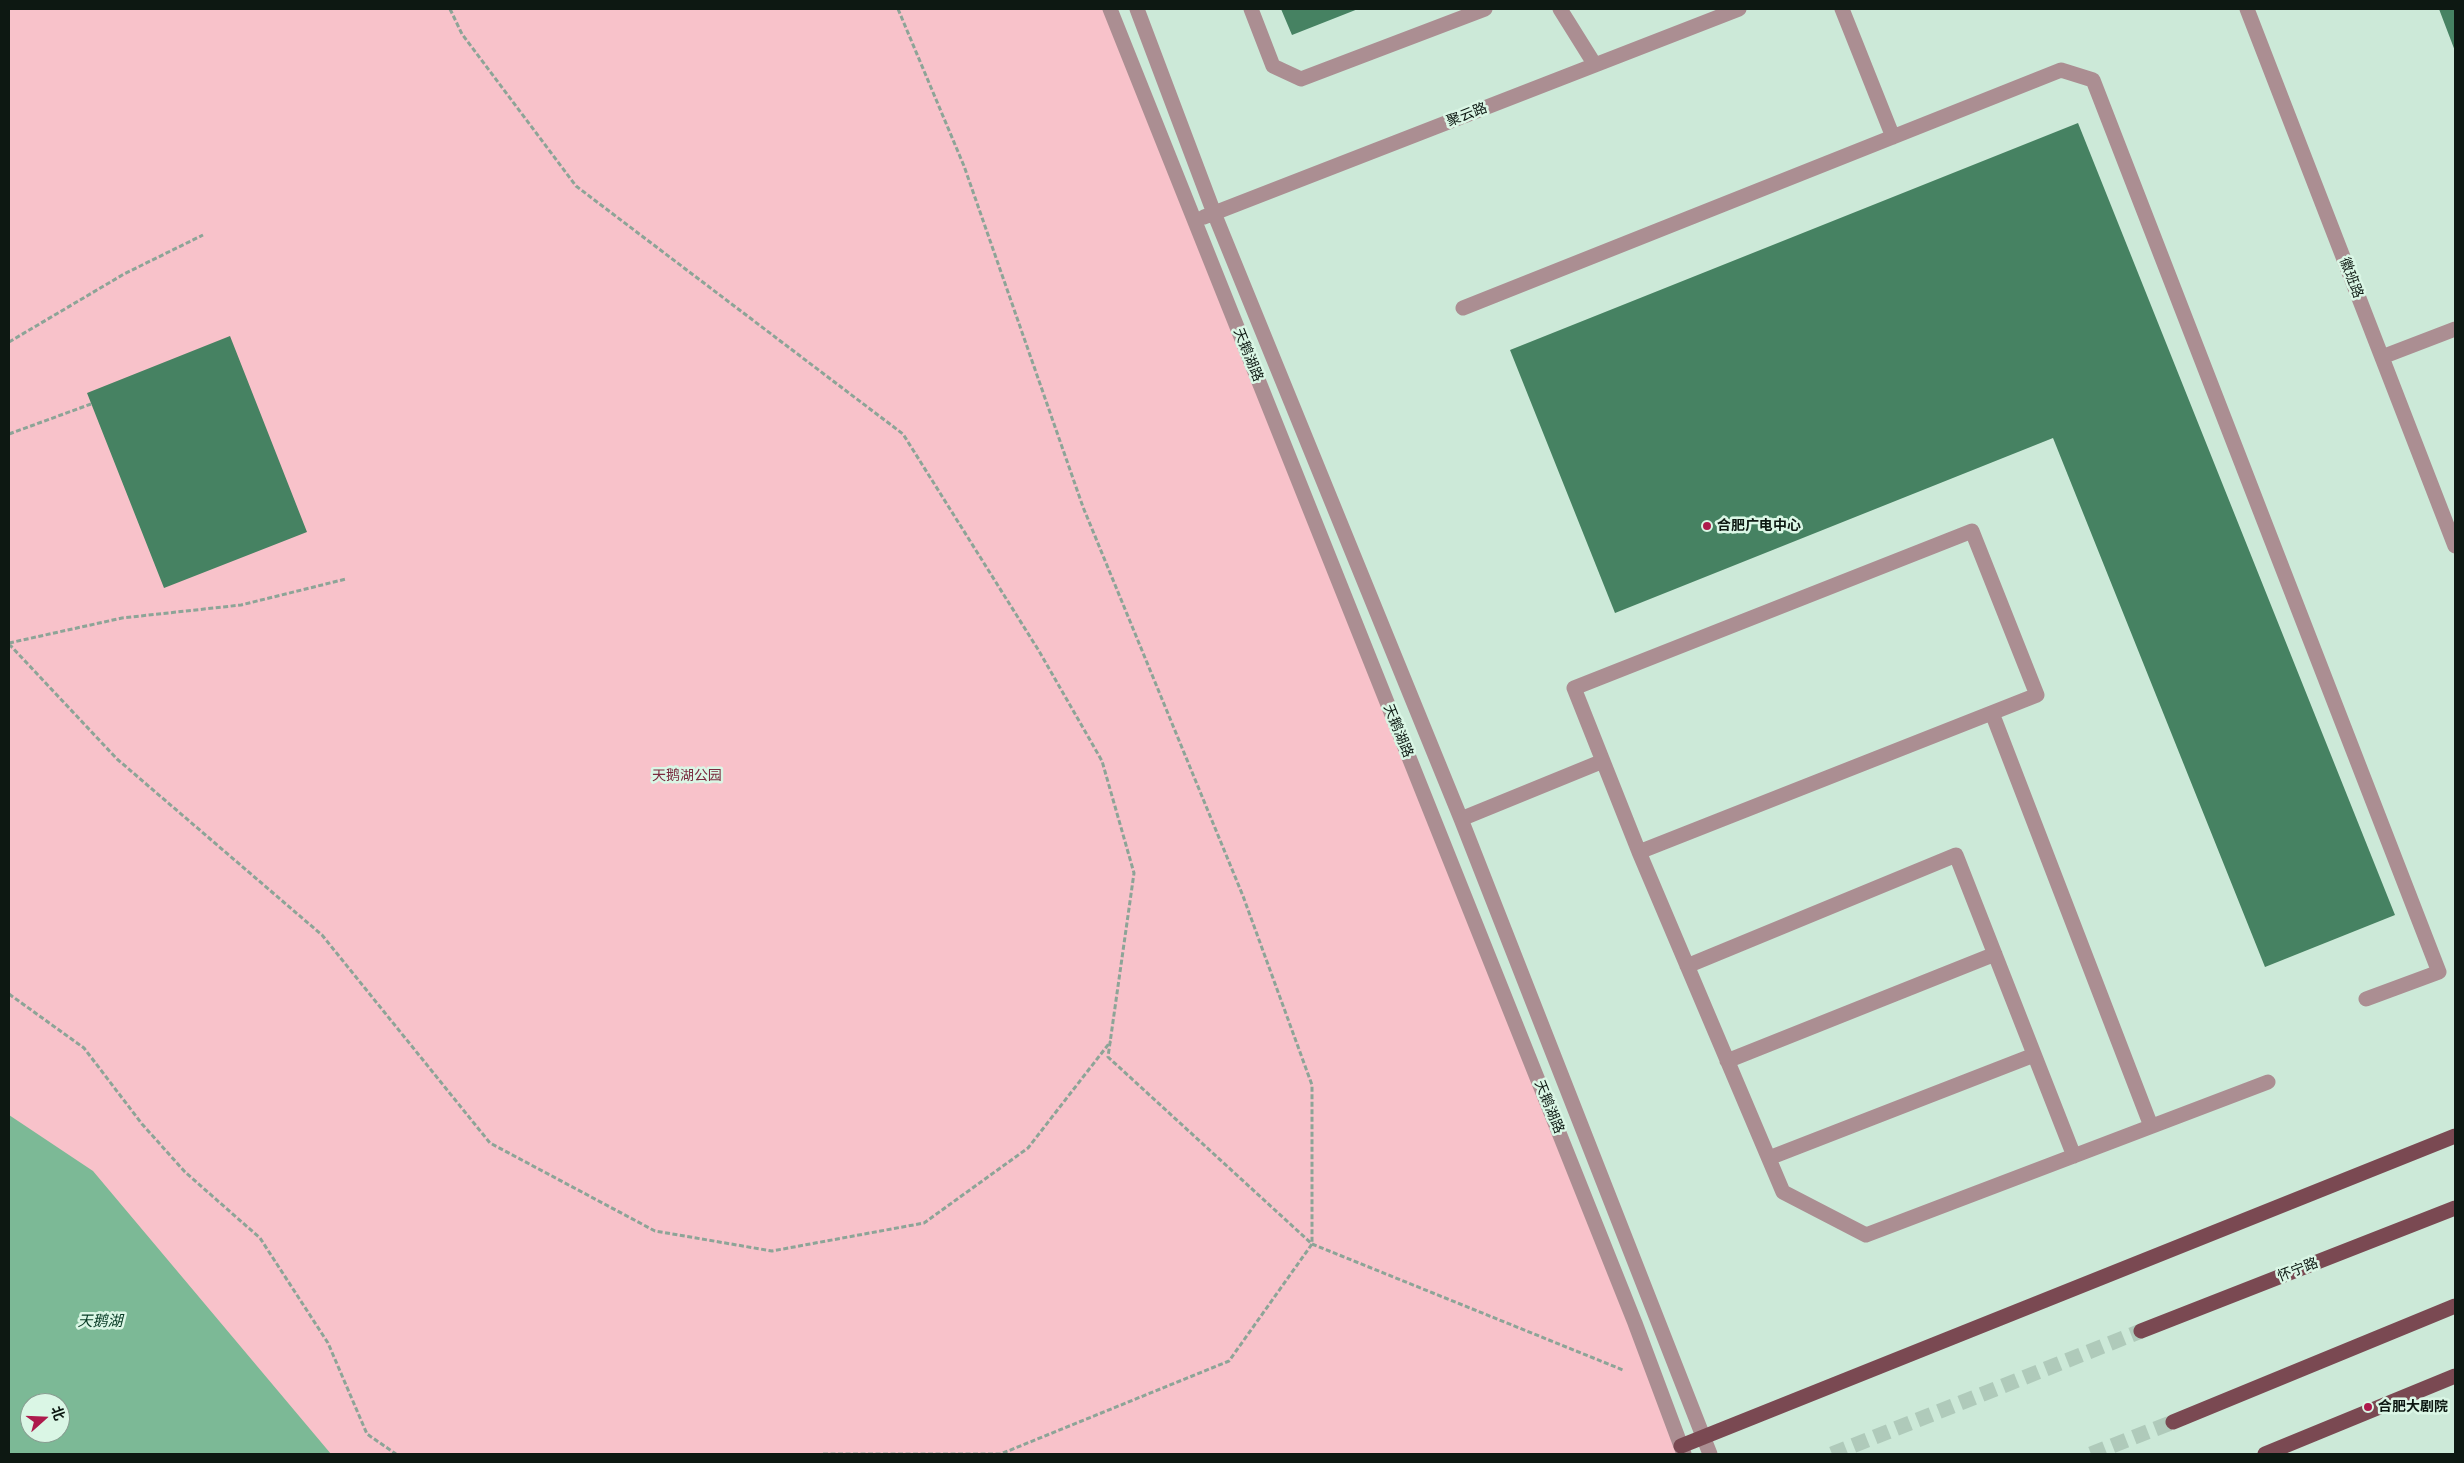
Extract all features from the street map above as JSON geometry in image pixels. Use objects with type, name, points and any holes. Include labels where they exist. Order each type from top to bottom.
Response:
[{"type":"main road","points":[[1683,1450],[1703,1437],[2455,1136]]},
{"type":"main road","name":"怀宁路","points":[[2142,1331],[2455,1208]]},
{"type":"main road","points":[[2173,1422],[2455,1306]]},
{"type":"main road","points":[[2265,1454],[2455,1376]]},
{"type":"street","name":"天鹅湖路","points":[[1110,9],[1683,1450]]},
{"type":"street","name":"天鹅湖路","points":[[1137,9],[1214,213],[1461,819],[1710,1454]]},
{"type":"street","points":[[1250,9],[1273,66],[1301,79],[1485,9]]},
{"type":"street","points":[[1560,9],[1595,65]]},
{"type":"street","name":"聚云路","points":[[1194,220],[1739,9]]},
{"type":"street","points":[[1842,9],[1893,137]]},
{"type":"street","name":"徽班路","points":[[2247,9],[2455,546]]},
{"type":"street","points":[[1463,308],[2061,70],[2093,80],[2439,972],[2366,999]]},
{"type":"street","points":[[2382,357],[2455,329]]},
{"type":"street","points":[[1639,852],[2036,695],[1972,531],[1574,688],[1639,852],[1783,1192],[1866,1234],[2268,1082]]},
{"type":"street","points":[[1992,712],[2151,1126]]},
{"type":"street","points":[[1461,819],[1603,761]]},
{"type":"street","points":[[1687,966],[1956,855],[2074,1156]]},
{"type":"street","points":[[1727,1061],[1995,954]]},
{"type":"street","points":[[1769,1158],[2034,1055]]},
{"type":"path","points":[[450,9],[462,34],[576,186],[903,434],[1039,651],[1102,761],[1134,873],[1108,1057],[1312,1244],[1658,1385]]},
{"type":"path","points":[[823,1454],[1004,1454],[1229,1362],[1312,1244],[1312,1085],[1243,896],[1083,507],[964,166],[898,9]]},
{"type":"path","points":[[9,342],[124,274],[203,235]]},
{"type":"path","points":[[9,434],[91,404]]},
{"type":"path","points":[[346,579],[241,605],[122,618],[9,644],[117,760],[322,935],[490,1143],[655,1231],[772,1251],[924,1223],[1028,1148],[1111,1040]]},
{"type":"path","points":[[9,994],[84,1048],[142,1124],[185,1172],[260,1238],[328,1343],[367,1434],[396,1454]]},
{"type":"green space","name":"天鹅湖公园","points":[[9,9],[1110,9],[1684,1454],[9,1454]]},
{"type":"water","name":"天鹅湖","points":[[9,1115],[93,1171],[331,1454],[9,1454]]},
{"type":"building","points":[[1281,9],[1358,9],[1292,35]]},
{"type":"building","points":[[2439,9],[2455,9],[2455,51]]},
{"type":"building","name":"合肥广电中心","points":[[2078,123],[2395,915],[2265,967],[2053,438],[1615,613],[1510,350]]},
{"type":"building","points":[[230,336],[307,532],[164,588],[87,393]]},
{"type":"tunnel","points":[[1832,1454],[2141,1331]]},
{"type":"tunnel","points":[[2091,1454],[2173,1422]]},
{"type":"place","name":"合肥广电中心","points":[[1707,526]]},
{"type":"place","name":"合肥大剧院","points":[[2368,1407]]}]
